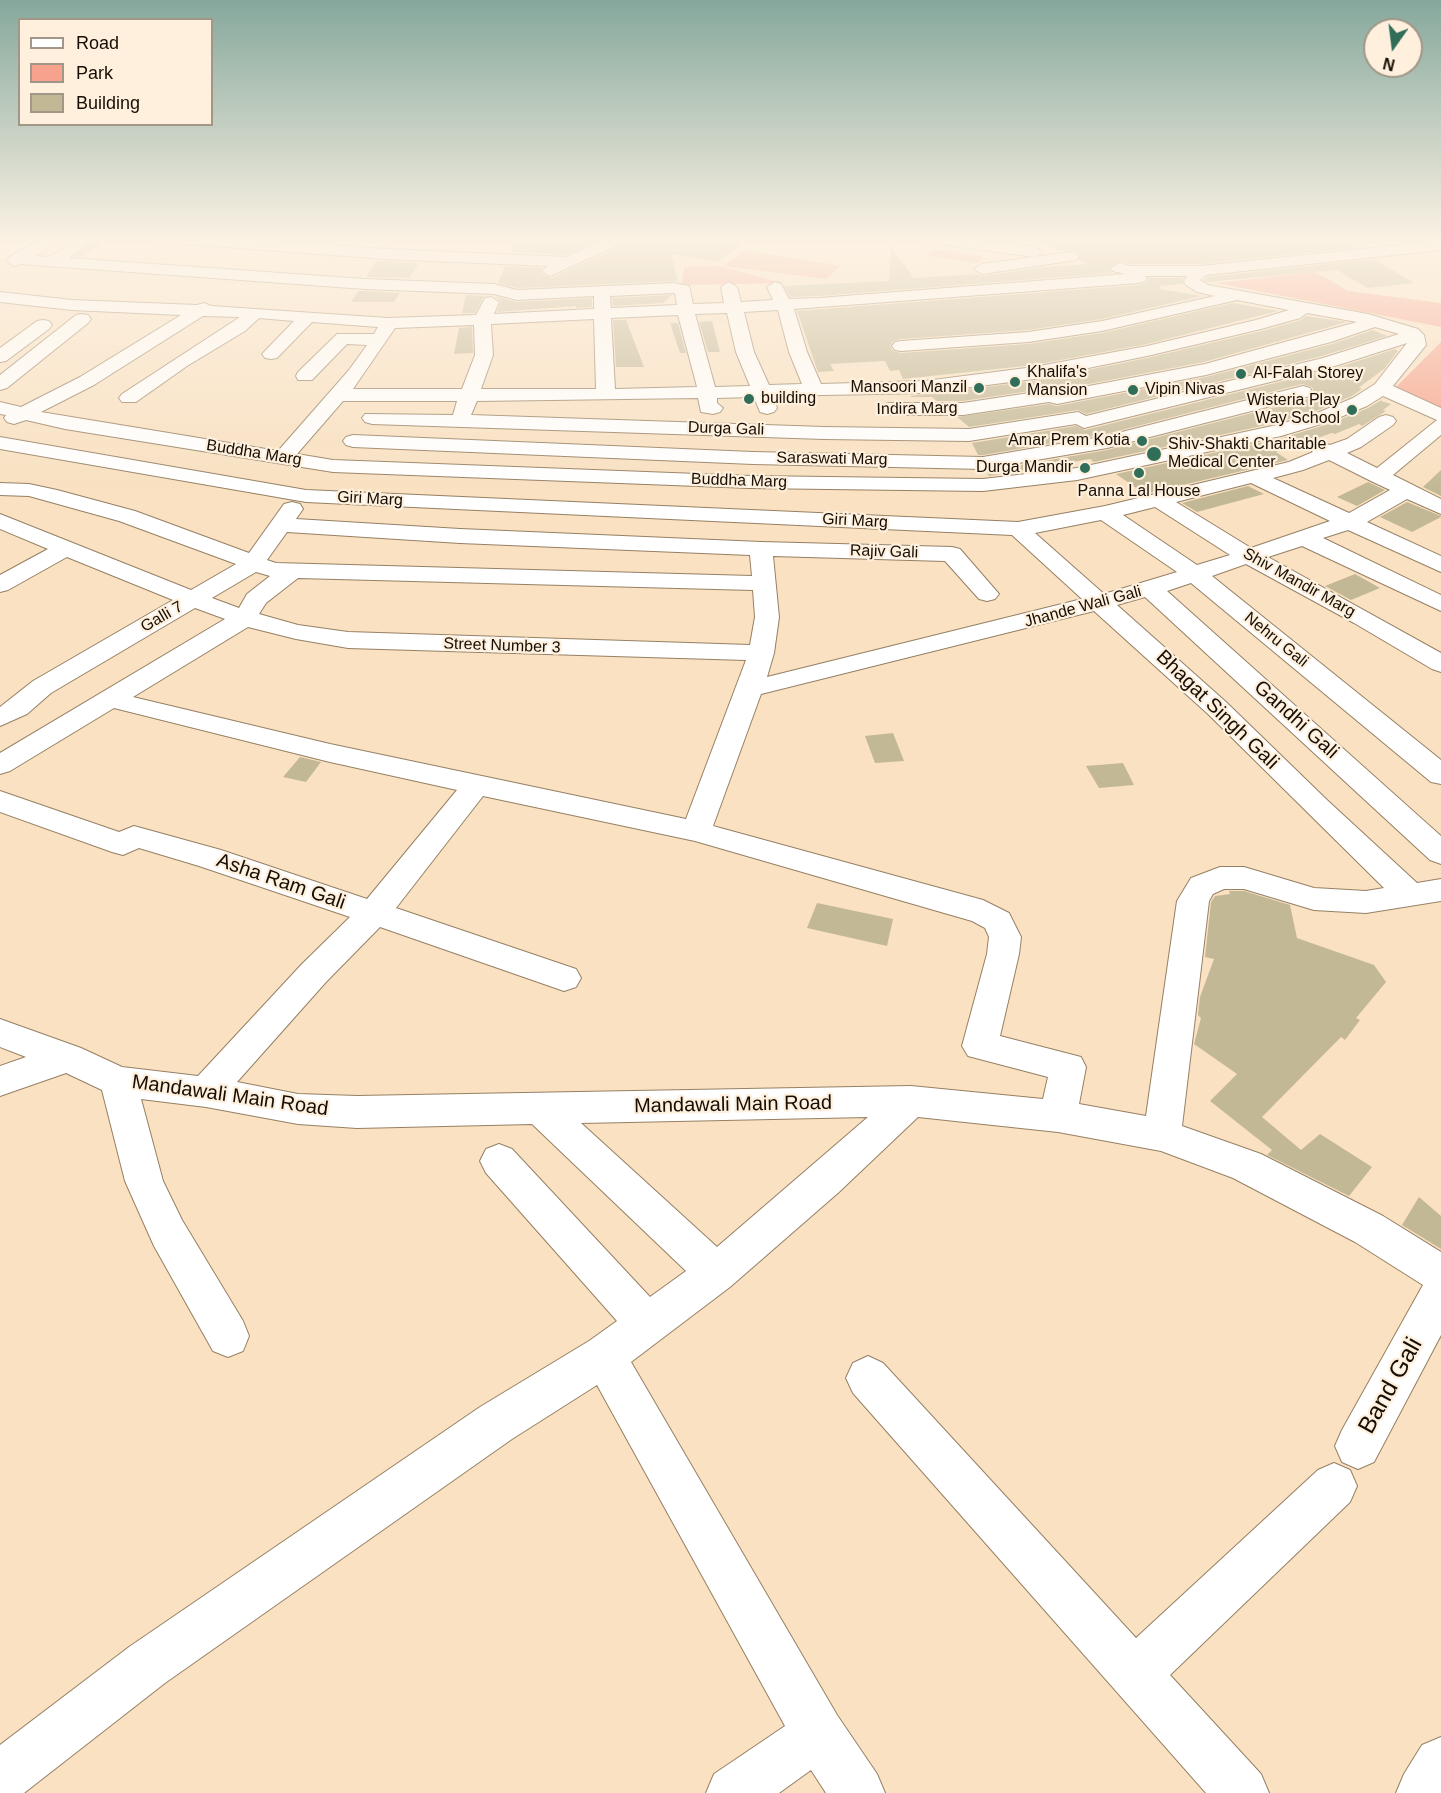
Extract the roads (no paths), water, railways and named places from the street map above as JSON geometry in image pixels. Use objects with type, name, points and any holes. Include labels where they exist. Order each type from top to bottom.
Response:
[{"type":"street","points":[[0,357],[62,321]]},
{"type":"street","points":[[0,384],[68,321]]},
{"type":"street","points":[[0,425],[87,381],[186,321]]},
{"type":"street","points":[[129,398],[246,321]]},
{"type":"street","points":[[271,354],[304,321]]},
{"type":"street","points":[[350,321],[388,323],[409,321]]},
{"type":"street","points":[[434,470],[470,396],[484,356],[486,321]]},
{"type":"street","points":[[603,321],[606,395]]},
{"type":"street","points":[[687,321],[707,401]]},
{"type":"street","points":[[696,831],[750,689],[761,653],[767,617],[765,583],[752,549],[746,515],[756,430],[762,402],[745,352],[738,321]]},
{"type":"street","points":[[789,321],[798,352],[814,390]]},
{"type":"street","points":[[1057,321],[1088,347],[1133,354]]},
{"type":"street","points":[[958,355],[1124,321]]},
{"type":"street","points":[[901,346],[958,355],[1046,358],[1200,321]]},
{"type":"street","points":[[338,395],[606,395],[762,402],[814,390],[925,387],[976,382],[1133,354],[1270,321]]},
{"type":"street","points":[[1353,321],[1405,331]]},
{"type":"street","points":[[1373,321],[1405,331]]},
{"type":"street","points":[[283,458],[338,395],[379,340],[388,323]]},
{"type":"street","name":"Indira Marg","points":[[871,409],[963,409],[1049,396],[1053,399],[1206,369],[1292,348],[1368,324]]},
{"type":"street","points":[[938,325],[976,382]]},
{"type":"street","points":[[889,328],[925,387]]},
{"type":"street","points":[[669,330],[689,329]]},
{"type":"street","name":"Buddha Marg","points":[[0,408],[22,415],[333,466],[750,482],[995,484],[1077,474],[1158,482],[1281,430],[1340,410],[1382,388],[1417,345],[1405,331]]},
{"type":"street","name":"Durga Gali","points":[[372,418],[969,435],[1081,420],[1329,362],[1405,331]]},
{"type":"street","points":[[304,376],[343,338],[379,340]]},
{"type":"street","points":[[745,352],[798,352]]},
{"type":"street","points":[[1382,388],[1441,415]]},
{"type":"street","name":"Saraswati Marg","points":[[353,441],[753,458],[983,463],[1111,441],[1303,392]]},
{"type":"street","points":[[707,401],[726,393],[801,408]]},
{"type":"street","name":"Shiv Mandir Marg","points":[[1053,399],[1111,441],[1250,557],[1363,618],[1441,664]]},
{"type":"street","points":[[913,409],[927,484]]},
{"type":"street","name":"Giri Marg","points":[[0,443],[306,496],[1018,529],[1105,513],[1158,482],[1254,477],[1296,466],[1354,443],[1386,421]]},
{"type":"street","points":[[1378,477],[1441,425]]},
{"type":"street","points":[[1281,430],[1441,507]]},
{"type":"street","points":[[0,483],[51,453]]},
{"type":"street","points":[[1254,477],[1441,565]]},
{"type":"street","points":[[0,489],[29,490],[127,516],[273,570],[765,583]]},
{"type":"street","name":"Jhande Wali Gali","points":[[750,689],[1150,589],[1306,539],[1350,522],[1405,491]]},
{"type":"street","name":"Galli 7","points":[[0,718],[18,708],[42,687],[254,564],[279,525],[306,496]]},
{"type":"street","name":"Nehru Gali","points":[[1105,513],[1196,574],[1441,775]]},
{"type":"street","name":"Street Number 3","points":[[0,521],[193,599],[245,618],[296,632],[348,640],[761,653]]},
{"type":"street","name":"Rajiv Gali","points":[[279,525],[472,537],[752,549],[952,554],[987,594]]},
{"type":"street","name":"Bhagat Singh Gali","points":[[1018,529],[1209,700],[1317,807],[1427,893]]},
{"type":"street","points":[[1306,539],[1441,604]]},
{"type":"street","points":[[0,585],[65,549]]},
{"type":"street","points":[[0,765],[245,618],[256,599],[293,570]]},
{"type":"street","name":"Gandhi Gali","points":[[1150,589],[1441,853]]},
{"type":"street","points":[[109,699],[256,736],[476,786],[696,831],[983,912],[998,921],[1005,937],[1004,954],[980,1046],[1068,1067],[1058,1116]]},
{"type":"street","points":[[206,1092],[314,973],[374,913],[476,786]]},
{"type":"street","name":"Asha Ram Gali","points":[[0,801],[123,845],[134,836],[210,858],[564,978]]},
{"type":"street","points":[[1162,1136],[1193,901],[1202,886],[1220,878],[1244,878],[1314,898],[1366,902],[1427,893]]},
{"type":"street","name":"Mandawali Main Road","points":[[0,1033],[68,1058],[118,1081],[206,1092],[298,1109],[357,1112],[911,1101],[1058,1116],[1162,1136],[1247,1166],[1369,1229],[1441,1274]]},
{"type":"street","points":[[0,1081],[68,1058]]},
{"type":"street","points":[[118,1081],[144,1181],[168,1233],[228,1336]]},
{"type":"street","points":[[0,1778],[157,1658],[496,1423],[604,1356],[716,1273],[825,1180],[911,1101]]},
{"type":"street","points":[[540,1108],[716,1273]]},
{"type":"street","points":[[499,1161],[647,1324]]},
{"type":"street","name":"Band Gali","points":[[1358,1446],[1441,1294]]},
{"type":"street","points":[[604,1356],[818,1734],[858,1793]]},
{"type":"street","points":[[868,1378],[1242,1793]]},
{"type":"street","points":[[1134,1674],[1334,1486]]},
{"type":"street","points":[[733,1793],[818,1734]]},
{"type":"street","points":[[1423,1793],[1441,1764]]},
{"type":"place","name":"Al-Falah Storey","points":[[1241,374]]},
{"type":"place","name":"Khalifa's Mansion","points":[[1015,382]]},
{"type":"place","name":"Mansoori Manzil","points":[[979,388]]},
{"type":"place","name":"Vipin Nivas","points":[[1133,390]]},
{"type":"place","name":"building","points":[[749,399]]},
{"type":"place","name":"Wisteria Play Way School","points":[[1352,410]]},
{"type":"place","name":"Amar Prem Kotia","points":[[1142,441]]},
{"type":"place","name":"Shiv-Shakti Charitable Medical Center","points":[[1154,454]]},
{"type":"place","name":"Durga Mandir","points":[[1085,468]]},
{"type":"place","name":"Panna Lal House","points":[[1139,473]]}]
